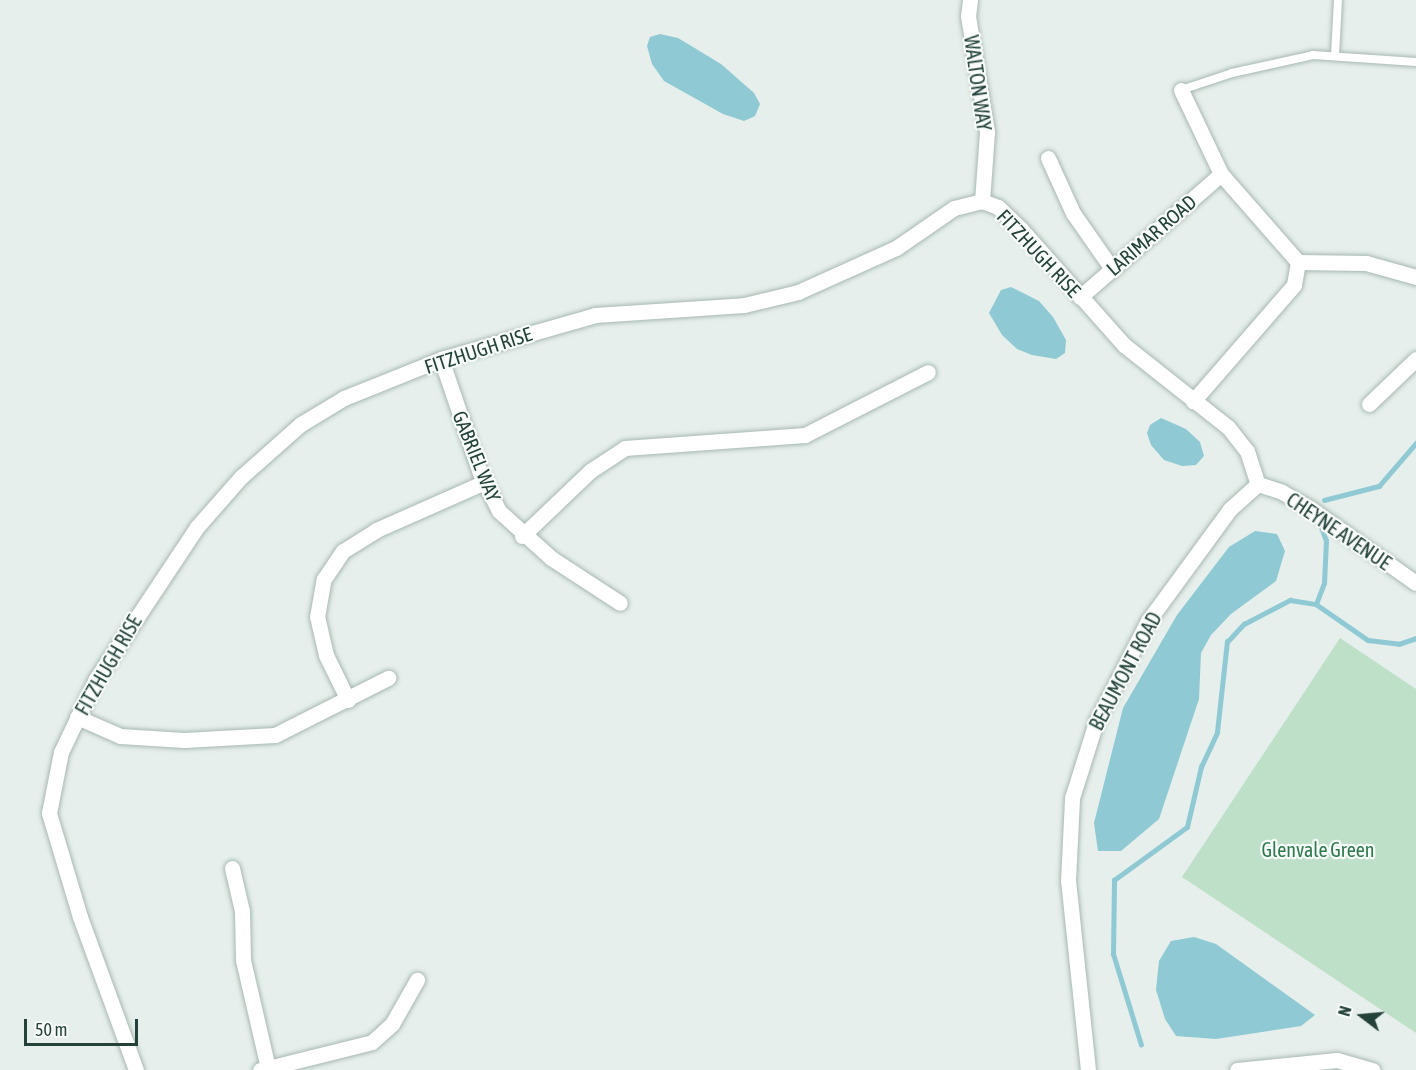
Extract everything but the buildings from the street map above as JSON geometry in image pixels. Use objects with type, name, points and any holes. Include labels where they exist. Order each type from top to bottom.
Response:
[{"type":"street","name":"WALTON WAY","points":[[970,0],[968,15],[987,132],[982,201]]},
{"type":"street","points":[[1181,90],[1221,174],[1298,262],[1366,263],[1416,277]]},
{"type":"street","points":[[1048,158],[1073,213],[1112,269]]},
{"type":"street","name":"LARIMAR ROAD","points":[[1080,297],[1221,174]]},
{"type":"street","name":"FITZHUGH RISE","points":[[136,1070],[80,916],[49,813],[61,752],[96,678],[197,527],[241,477],[301,424],[345,398],[441,359],[596,315],[744,305],[798,292],[896,248],[954,208],[982,201],[998,207],[1021,229],[1124,345],[1192,401],[1228,427],[1247,451],[1258,484]]},
{"type":"street","points":[[1192,401],[1294,285],[1298,262]]},
{"type":"street","name":"GABRIEL WAY","points":[[441,359],[485,482],[499,511],[522,536],[620,603]]},
{"type":"street","points":[[1369,404],[1416,359]]},
{"type":"street","points":[[522,536],[590,471],[625,448],[805,435],[928,372]]},
{"type":"street","points":[[348,700],[326,655],[317,617],[324,579],[343,550],[376,530],[485,482]]},
{"type":"street","name":"CHEYNE AVENUE","points":[[1258,484],[1282,492],[1311,509],[1416,583]]},
{"type":"street","name":"BEAUMONT ROAD","points":[[1088,1070],[1068,881],[1072,798],[1095,722],[1148,621],[1230,509],[1258,484]]},
{"type":"street","points":[[77,717],[120,736],[184,740],[276,735],[388,678]]},
{"type":"street","points":[[232,868],[242,911],[243,960],[264,1069],[316,1064],[372,1042],[392,1024],[417,980]]},
{"type":"street","points":[[1237,1070],[1337,1060],[1373,1070]]},
{"type":"lane","points":[[1335,56],[1338,0]]},
{"type":"lane","points":[[1181,90],[1244,71],[1313,55],[1416,62]]},
{"type":"green space","name":"Glenvale Green","points":[[1340,638],[1416,689],[1416,1033],[1182,877]]},
{"type":"water","points":[[660,34],[678,38],[721,64],[754,93],[760,104],[755,116],[744,121],[723,114],[664,81],[652,64],[647,46],[650,37]]},
{"type":"water","points":[[1011,287],[1039,301],[1053,317],[1066,340],[1065,353],[1056,359],[1032,355],[1017,349],[1002,335],[989,313],[1001,290]]},
{"type":"water","points":[[1161,418],[1186,429],[1200,442],[1204,456],[1196,465],[1182,466],[1164,460],[1151,445],[1147,433],[1150,425]]},
{"type":"water","points":[[1255,531],[1277,534],[1285,551],[1276,581],[1231,614],[1211,635],[1201,653],[1199,699],[1159,819],[1121,851],[1098,851],[1094,823],[1123,708],[1177,615],[1229,547]]},
{"type":"water","points":[[1194,937],[1216,944],[1315,1015],[1301,1026],[1216,1039],[1176,1036],[1165,1019],[1156,990],[1159,961],[1171,941]]},
{"type":"waterway","points":[[1324,500],[1379,486],[1416,443]]},
{"type":"waterway","points":[[1316,604],[1324,583],[1326,541],[1318,519]]},
{"type":"waterway","points":[[1141,1045],[1113,954],[1114,880],[1187,827],[1201,767],[1217,732],[1227,642],[1244,624],[1290,600],[1316,604],[1368,640],[1399,644],[1416,638]]}]
